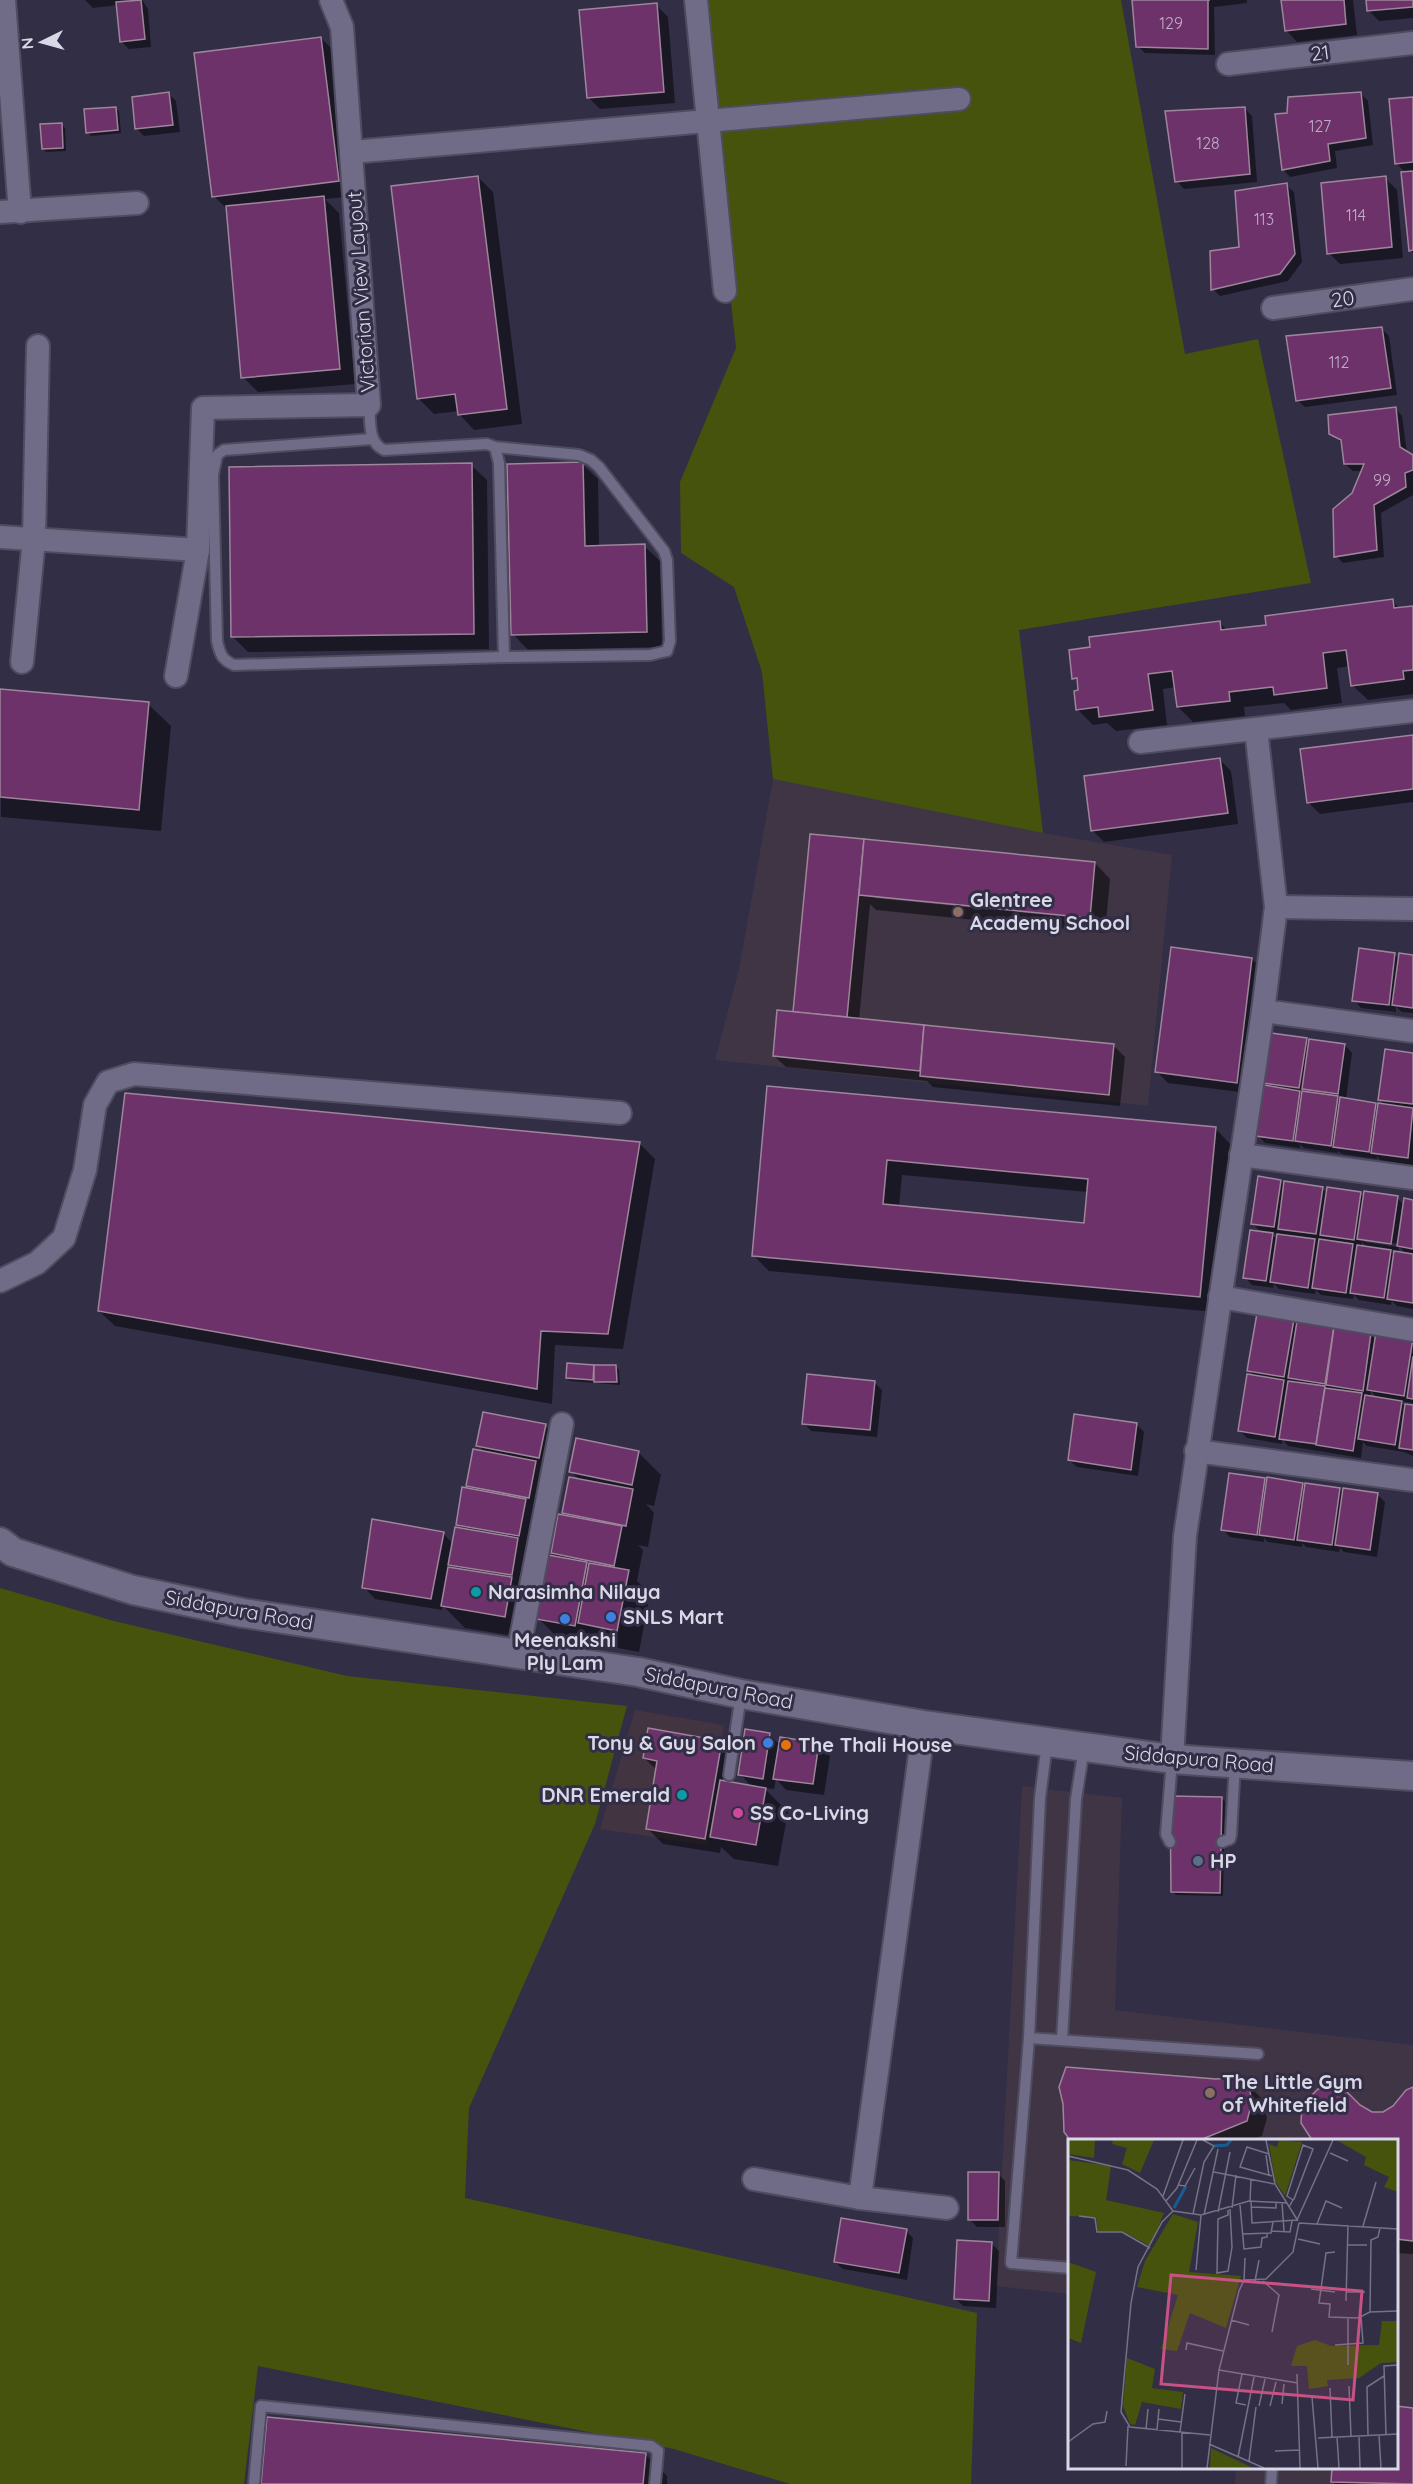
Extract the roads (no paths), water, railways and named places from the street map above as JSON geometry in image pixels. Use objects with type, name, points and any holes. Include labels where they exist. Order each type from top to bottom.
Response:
[{"type":"street","points":[[4,0],[10,212],[137,203]]},
{"type":"street","name":"Victorian View Layout","points":[[198,550],[203,408],[369,405],[342,27],[331,0]]},
{"type":"street","points":[[696,0],[725,291]]},
{"type":"street","name":"21","points":[[1228,64],[1413,43]]},
{"type":"street","points":[[352,152],[959,99]]},
{"type":"street","name":"20","points":[[1273,308],[1413,289]]},
{"type":"street","points":[[22,662],[34,539],[38,346]]},
{"type":"street","points":[[0,537],[198,550],[176,676]]},
{"type":"street","points":[[1140,742],[1413,711]]},
{"type":"street","points":[[1172,1759],[1185,1536],[1263,1011],[1276,907],[1256,729]]},
{"type":"street","points":[[1276,907],[1413,909]]},
{"type":"street","points":[[1263,1011],[1413,1031]]},
{"type":"street","points":[[0,1281],[37,1263],[64,1238],[85,1170],[95,1106],[108,1082],[134,1074],[620,1113]]},
{"type":"street","points":[[1241,1155],[1413,1178]]},
{"type":"street","points":[[1220,1297],[1413,1330]]},
{"type":"street","points":[[518,1654],[562,1424]]},
{"type":"street","points":[[1196,1451],[1413,1480]]},
{"type":"street","name":"Siddapura Road","points":[[0,1542],[13,1552],[134,1590],[243,1613],[638,1672],[741,1694],[1047,1743],[1172,1759],[1413,1776]]},
{"type":"street","points":[[860,2198],[924,1725]]},
{"type":"street","points":[[754,2179],[860,2198],[947,2208]]},
{"type":"lane","points":[[369,405],[372,439],[384,450],[487,444],[495,447],[579,455],[591,460],[656,540],[667,560],[670,641],[667,651],[650,655],[234,665],[225,662],[220,654],[217,641],[213,476],[217,455],[225,450],[372,439]]},
{"type":"lane","points":[[495,447],[499,463],[504,657]]},
{"type":"lane","points":[[729,1775],[741,1694]]},
{"type":"lane","points":[[1047,1743],[1040,1798],[1029,2038],[1011,2263],[1068,2268]]},
{"type":"lane","points":[[1062,2040],[1076,1799],[1084,1746]]},
{"type":"lane","points":[[1170,1842],[1166,1834],[1172,1759]]},
{"type":"lane","points":[[1222,1842],[1230,1839],[1231,1835],[1235,1763]]},
{"type":"lane","points":[[1029,2038],[1257,2054]]},
{"type":"lane","points":[[254,2484],[261,2406],[651,2446],[658,2451],[655,2484]]},
{"type":"lane","points":[[1271,2484],[1272,2469]]},
{"type":"place","name":"Glentree Academy School","points":[[958,912]]},
{"type":"place","name":"Narasimha Nilaya","points":[[476,1592]]},
{"type":"place","name":"SNLS Mart","points":[[611,1617]]},
{"type":"place","name":"Meenakshi Ply Lam","points":[[565,1619]]},
{"type":"place","name":"Tony & Guy Salon","points":[[768,1743]]},
{"type":"place","name":"The Thali House","points":[[786,1745]]},
{"type":"place","name":"DNR Emerald","points":[[682,1795]]},
{"type":"place","name":"SS Co-Living","points":[[738,1813]]},
{"type":"place","name":"HP","points":[[1198,1861]]},
{"type":"place","name":"The Little Gym of Whitefield","points":[[1210,2093]]}]
